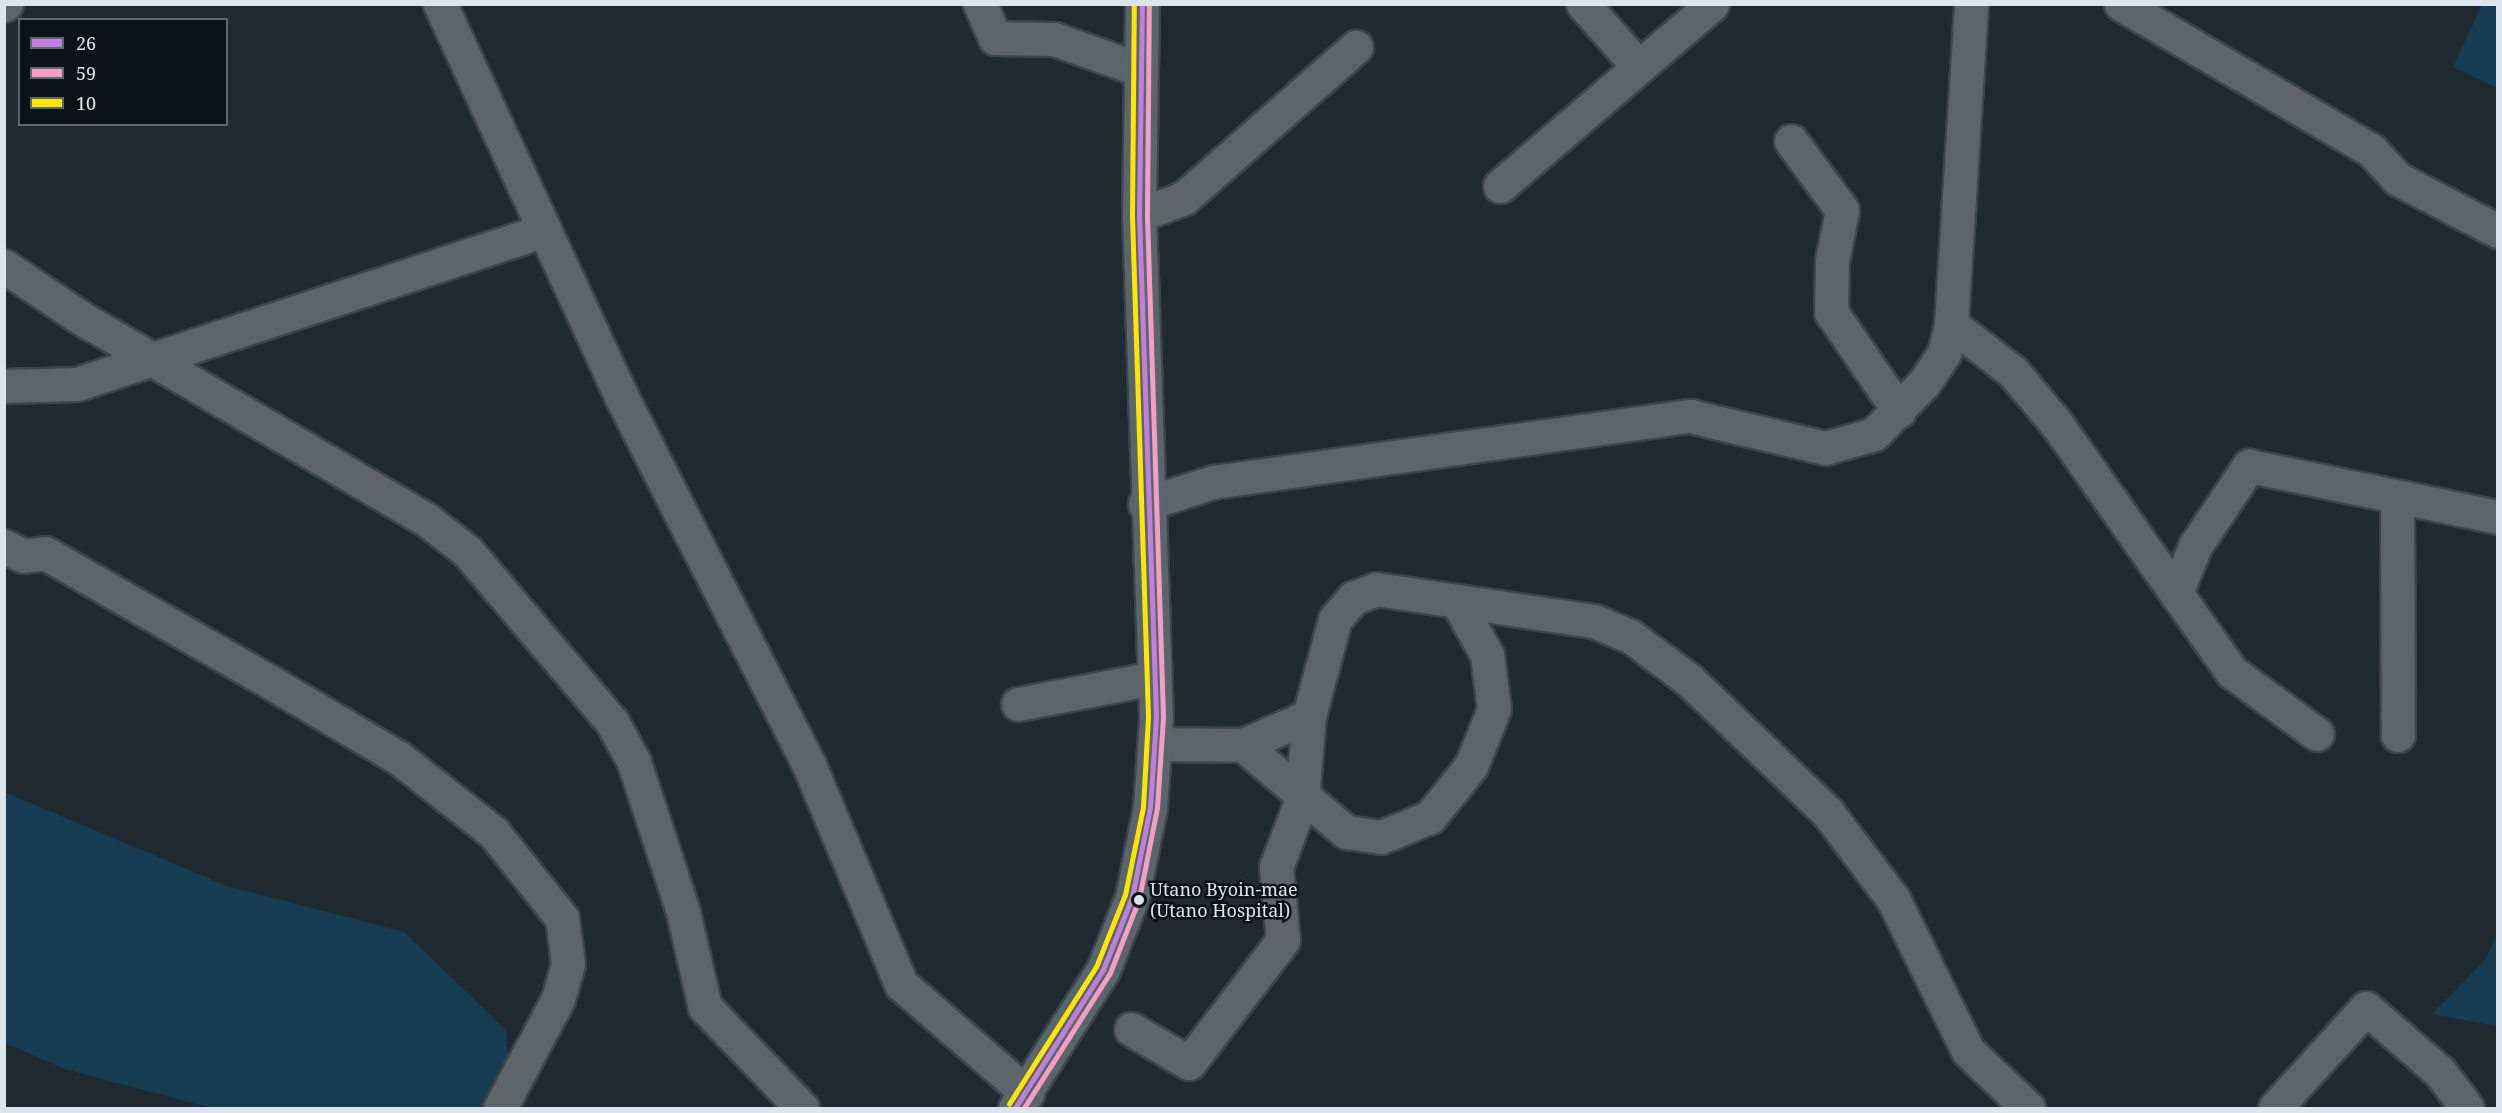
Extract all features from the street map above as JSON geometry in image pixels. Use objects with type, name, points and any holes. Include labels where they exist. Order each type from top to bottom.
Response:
[{"type":"main road","points":[[1021,1101],[1083,1008],[1120,930],[1141,861],[1155,744],[1145,504],[1139,215],[1139,69],[1142,4]]},
{"type":"street","points":[[440,4],[541,231],[809,765],[901,984],[1021,1101]]},
{"type":"street","points":[[980,4],[995,38],[1054,39],[1139,69]]},
{"type":"street","points":[[1584,4],[1639,67]]},
{"type":"street","points":[[1500,186],[1712,4]]},
{"type":"street","points":[[1145,504],[1213,482],[1690,416],[1825,448],[1874,435],[1899,411],[1944,353],[1951,324],[1971,4]]},
{"type":"street","points":[[2121,4],[2371,150],[2398,179],[2498,231]]},
{"type":"street","points":[[1139,215],[1184,198],[1356,47]]},
{"type":"street","points":[[1791,141],[1842,210],[1832,261],[1831,312],[1899,411]]},
{"type":"street","points":[[8,391],[77,384],[157,360],[541,231]]},
{"type":"street","points":[[4,266],[157,360],[427,520],[467,551],[612,722],[634,762],[683,912],[705,1007],[802,1108]]},
{"type":"street","points":[[1951,324],[2013,372],[2056,423],[2232,672],[2317,734]]},
{"type":"street","points":[[2176,593],[2195,546],[2249,466],[2498,517]]},
{"type":"street","points":[[2397,497],[2398,735]]},
{"type":"street","points":[[4,546],[24,556],[45,553],[399,758],[493,832],[562,918],[568,964],[558,999],[500,1108]]},
{"type":"street","points":[[1131,1029],[1189,1063],[1283,940],[1275,867],[1302,799],[1309,716],[1335,619],[1353,598],[1376,589],[1594,621],[1630,636],[1689,680],[1828,813],[1893,898],[1968,1051],[2028,1108]]},
{"type":"street","points":[[1243,745],[1302,799],[1346,832],[1381,837],[1430,817],[1471,766],[1494,710],[1487,655],[1457,601]]},
{"type":"street","points":[[1018,705],[1154,678]]},
{"type":"street","points":[[1155,744],[1243,745],[1309,716]]},
{"type":"street","points":[[2275,1108],[2366,1008],[2440,1072],[2468,1108]]},
{"type":"shaded area","points":[[2482,5],[2497,5],[2497,88],[2453,67]]},
{"type":"shaded area","points":[[4,792],[227,886],[404,932],[506,1030],[510,1108],[212,1108],[65,1069],[5,1043]]},
{"type":"shaded area","points":[[2497,933],[2497,1026],[2432,1014],[2485,960]]},
{"type":"transit line","name":"10","points":[[1009,1104],[1096,967],[1125,895],[1143,807],[1148,717],[1132,215],[1134,4]]},
{"type":"transit line","name":"26","points":[[1015,1108],[1103,970],[1132,897],[1150,808],[1156,717],[1139,215],[1142,4]]},
{"type":"transit line","name":"59","points":[[1024,1108],[1110,973],[1139,899],[1157,808],[1163,717],[1147,215],[1149,4]]},
{"type":"place","name":"Utano Byoin-mae (Utano Hospital)","points":[[1139,900]]}]
